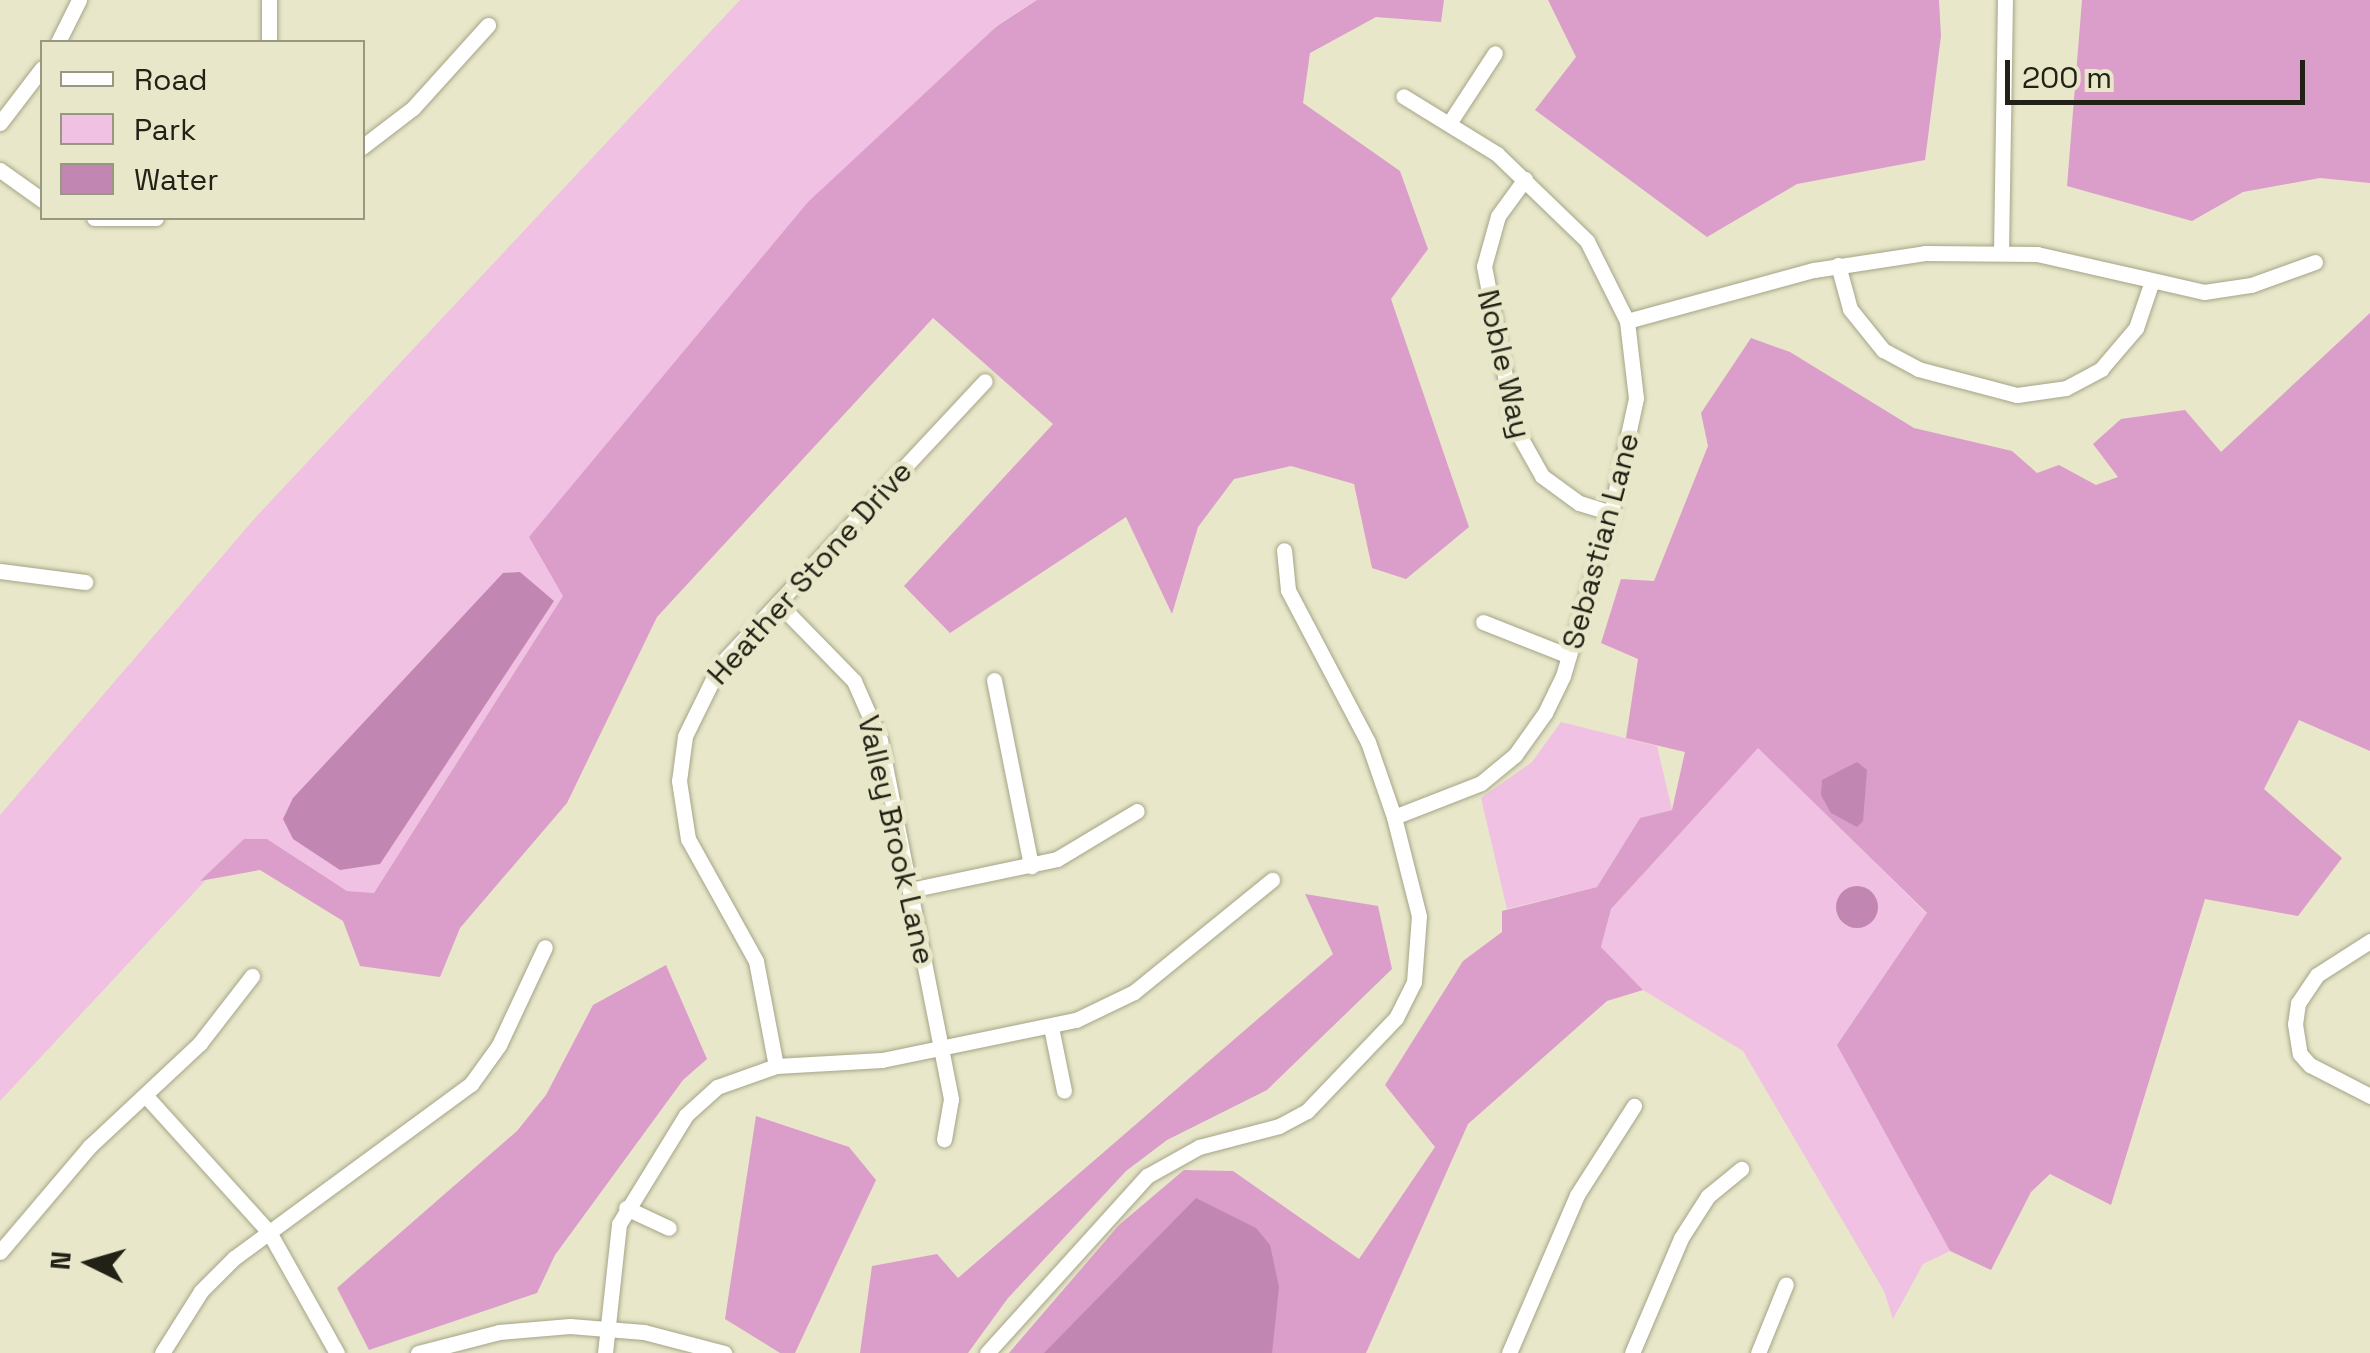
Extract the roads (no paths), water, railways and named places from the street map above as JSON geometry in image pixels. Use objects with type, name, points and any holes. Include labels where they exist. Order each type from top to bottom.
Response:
[{"type":"street","points":[[59,40],[79,0]]},
{"type":"street","points":[[269,0],[269,40]]},
{"type":"street","points":[[2001,252],[2004,0]]},
{"type":"street","points":[[365,145],[414,108],[488,26]]},
{"type":"street","points":[[1450,122],[1495,53]]},
{"type":"street","points":[[0,123],[40,71]]},
{"type":"street","name":"Sebastian Lane","points":[[1394,817],[1450,800],[1504,766],[1545,714],[1569,656],[1634,420],[1628,322],[1587,241],[1526,179],[1450,122],[1403,96]]},
{"type":"street","points":[[0,170],[40,199]]},
{"type":"street","name":"Noble Way","points":[[1526,179],[1498,216],[1484,266],[1515,428],[1526,454],[1555,487],[1611,513]]},
{"type":"street","points":[[1628,322],[1838,265],[2001,252],[2064,259],[2151,284],[2220,291],[2314,262]]},
{"type":"street","points":[[1838,265],[1850,310],[1883,350],[1918,369],[2017,394],[2066,388],[2101,368],[2136,328],[2151,284]]},
{"type":"street","name":"Heather Stone Drive","points":[[776,1066],[760,971],[694,858],[679,781],[684,736],[699,698],[778,604],[985,381]]},
{"type":"street","points":[[987,1353],[1146,1176],[1198,1147],[1294,1120],[1335,1086],[1396,1018],[1414,982],[1421,940],[1394,817],[1368,742],[1288,590],[1284,550]]},
{"type":"street","points":[[0,571],[85,582]]},
{"type":"street","name":"Valley Brook Lane","points":[[778,604],[838,660],[864,699],[880,740],[942,1050],[951,1112],[944,1139]]},
{"type":"street","points":[[1483,622],[1569,656]]},
{"type":"street","points":[[994,680],[1031,866]]},
{"type":"street","points":[[910,890],[1031,866],[1091,843],[1137,810]]},
{"type":"street","points":[[605,1353],[612,1253],[626,1208],[701,1100],[737,1076],[776,1066],[860,1064],[1050,1027],[1134,992],[1272,880]]},
{"type":"street","points":[[2370,941],[2317,975],[2298,1003],[2295,1024],[2300,1054],[2310,1065],[2370,1096]]},
{"type":"street","points":[[162,1353],[214,1277],[471,1084],[498,1046],[545,946]]},
{"type":"street","points":[[0,1252],[90,1146],[200,1043],[252,976]]},
{"type":"street","points":[[1050,1027],[1064,1091]]},
{"type":"street","points":[[146,1096],[269,1232],[337,1353]]},
{"type":"street","points":[[1513,1352],[1577,1195],[1634,1106]]},
{"type":"street","points":[[1632,1353],[1681,1238],[1708,1196],[1741,1169]]},
{"type":"street","points":[[626,1208],[669,1228]]},
{"type":"street","points":[[1758,1353],[1786,1284]]},
{"type":"street","points":[[418,1353],[499,1332],[607,1328],[724,1353]]},
{"type":"water","points":[[520,572],[554,601],[380,864],[340,870],[293,839],[283,819],[293,798],[503,573]]},
{"type":"water","points":[[1857,762],[1867,770],[1863,821],[1857,827],[1831,813],[1821,795],[1822,780]]},
{"type":"water","points":[[1857,886],[1872,892],[1878,907],[1872,922],[1857,928],[1842,922],[1836,907],[1842,892]]},
{"type":"water","points":[[1196,1198],[1256,1228],[1270,1245],[1279,1287],[1272,1353],[1044,1353]]}]
